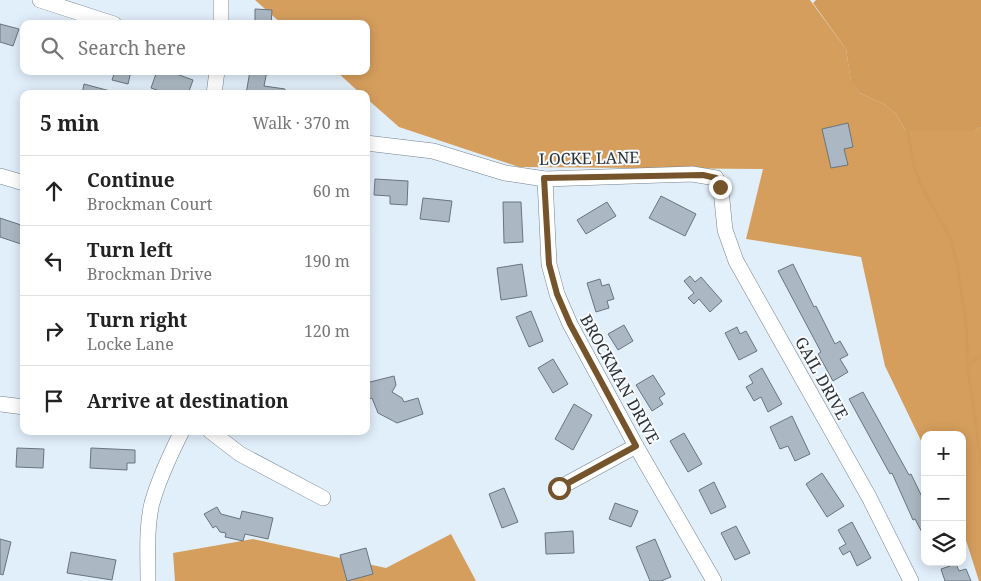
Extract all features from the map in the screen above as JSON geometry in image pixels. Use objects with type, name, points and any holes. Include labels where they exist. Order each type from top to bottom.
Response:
[{"type":"street","points":[[40,0],[99,20]]},
{"type":"street","points":[[220,20],[222,0]]},
{"type":"street","points":[[215,90],[216,75]]},
{"type":"street","name":"LOCKE LANE","points":[[370,143],[433,151],[498,172],[544,178],[703,175],[716,178],[720,187]]},
{"type":"street","points":[[0,176],[20,182]]},
{"type":"street","name":"BROCKMAN DRIVE","points":[[544,178],[549,264],[557,294],[570,324],[636,446],[714,581]]},
{"type":"street","name":"GAIL DRIVE","points":[[720,187],[725,230],[736,261],[869,497],[911,581]]},
{"type":"street","points":[[0,404],[20,406]]},
{"type":"street","points":[[148,581],[148,535],[152,504],[163,472],[180,435]]},
{"type":"street","points":[[215,435],[240,454],[323,498]]},
{"type":"street","points":[[559,488],[636,446]]},
{"type":"shaded area","points":[[255,0],[810,0],[846,49],[851,81],[860,93],[884,104],[896,114],[906,131],[975,131],[981,127],[981,581],[979,581],[966,540],[966,431],[921,431],[921,441],[885,366],[861,257],[746,239],[763,169],[519,167],[399,127],[370,102],[370,90],[357,90],[340,75],[370,75],[370,20],[278,20]]},
{"type":"shaded area","points":[[816,0],[981,0],[981,127],[975,131],[906,131],[896,114],[884,104],[860,93],[851,82],[846,49],[813,3]]},
{"type":"shaded area","points":[[451,534],[476,581],[175,581],[173,553],[253,539],[386,568]]},
{"type":"building","points":[[255,9],[272,10],[271,20],[255,20]]},
{"type":"building","points":[[0,24],[19,29],[13,46],[0,42]]},
{"type":"building","points":[[114,75],[130,75],[128,84],[112,80]]},
{"type":"building","points":[[156,75],[179,75],[193,80],[189,90],[157,90],[151,88]]},
{"type":"building","points":[[249,75],[266,75],[264,86],[285,89],[285,90],[247,90]]},
{"type":"building","points":[[84,84],[106,90],[83,90]]},
{"type":"building","points":[[848,123],[853,147],[844,149],[848,165],[831,168],[822,129]]},
{"type":"building","points":[[375,179],[408,181],[407,205],[390,204],[390,196],[374,195]]},
{"type":"building","points":[[661,196],[696,214],[685,236],[649,218]]},
{"type":"building","points":[[423,198],[452,201],[449,222],[420,219]]},
{"type":"building","points":[[503,202],[521,202],[523,242],[504,243]]},
{"type":"building","points":[[607,202],[616,216],[586,234],[577,220]]},
{"type":"building","points":[[0,218],[20,225],[20,244],[0,237]]},
{"type":"building","points":[[522,264],[527,296],[501,300],[497,268]]},
{"type":"building","points":[[793,264],[835,344],[840,341],[848,355],[840,359],[848,372],[833,381],[818,354],[821,352],[778,271]]},
{"type":"building","points":[[690,276],[695,282],[701,277],[722,301],[710,312],[699,299],[694,304],[688,298],[694,293],[684,281]]},
{"type":"building","points":[[600,279],[602,286],[609,284],[614,299],[607,301],[609,308],[596,312],[587,283]]},
{"type":"building","points":[[531,311],[543,341],[529,347],[516,317]]},
{"type":"building","points":[[624,325],[633,341],[618,350],[608,334]]},
{"type":"building","points":[[737,327],[740,334],[746,331],[757,351],[739,360],[725,333]]},
{"type":"building","points":[[553,359],[568,384],[553,393],[538,368]]},
{"type":"building","points":[[762,368],[782,404],[768,412],[761,397],[754,401],[746,387],[753,383],[749,376]]},
{"type":"building","points":[[653,375],[665,394],[659,398],[663,404],[652,411],[636,385]]},
{"type":"building","points":[[394,376],[396,385],[392,392],[402,398],[404,402],[418,398],[423,414],[397,423],[378,413],[372,398],[370,399],[370,382]]},
{"type":"building","points":[[863,392],[909,475],[911,474],[921,495],[921,530],[915,519],[913,520],[892,473],[890,474],[849,399]]},
{"type":"building","points":[[574,404],[592,415],[573,450],[555,439]]},
{"type":"building","points":[[792,416],[810,454],[795,461],[788,446],[780,449],[770,427]]},
{"type":"building","points":[[684,433],[702,464],[688,472],[670,441]]},
{"type":"building","points":[[17,448],[44,449],[43,468],[16,467]]},
{"type":"building","points":[[91,448],[135,450],[135,463],[127,463],[127,470],[90,468]]},
{"type":"building","points":[[822,473],[844,506],[827,517],[806,484]]},
{"type":"building","points":[[714,482],[726,507],[711,514],[699,490]]},
{"type":"building","points":[[504,488],[518,522],[502,528],[489,494]]},
{"type":"building","points":[[615,503],[638,511],[631,527],[609,519]]},
{"type":"building","points":[[217,507],[221,514],[240,519],[242,511],[273,518],[268,539],[245,534],[243,541],[225,537],[226,533],[220,532],[216,526],[213,528],[204,514]]},
{"type":"building","points":[[852,522],[871,558],[857,566],[850,551],[843,555],[839,548],[846,544],[838,530]]},
{"type":"building","points":[[736,526],[750,553],[735,560],[721,533]]},
{"type":"building","points":[[573,531],[574,553],[546,554],[545,533]]},
{"type":"building","points":[[0,539],[11,542],[3,575],[0,574]]},
{"type":"building","points":[[655,539],[671,577],[661,581],[650,581],[636,547]]},
{"type":"building","points":[[366,548],[373,574],[347,581],[340,555]]},
{"type":"building","points":[[71,552],[116,560],[112,580],[67,573]]},
{"type":"building","points":[[957,566],[959,571],[966,569],[971,581],[945,581],[941,569]]},
{"type":"waterway","points":[[907,128],[914,166],[921,186],[950,237],[957,263],[966,326],[968,367],[981,465]]},
{"type":"waterway","points":[[968,366],[981,355]]},
{"type":"route","points":[[559,488],[636,446],[570,324],[557,294],[549,264],[544,178],[692,174],[712,176],[716,178],[720,187]]}]
